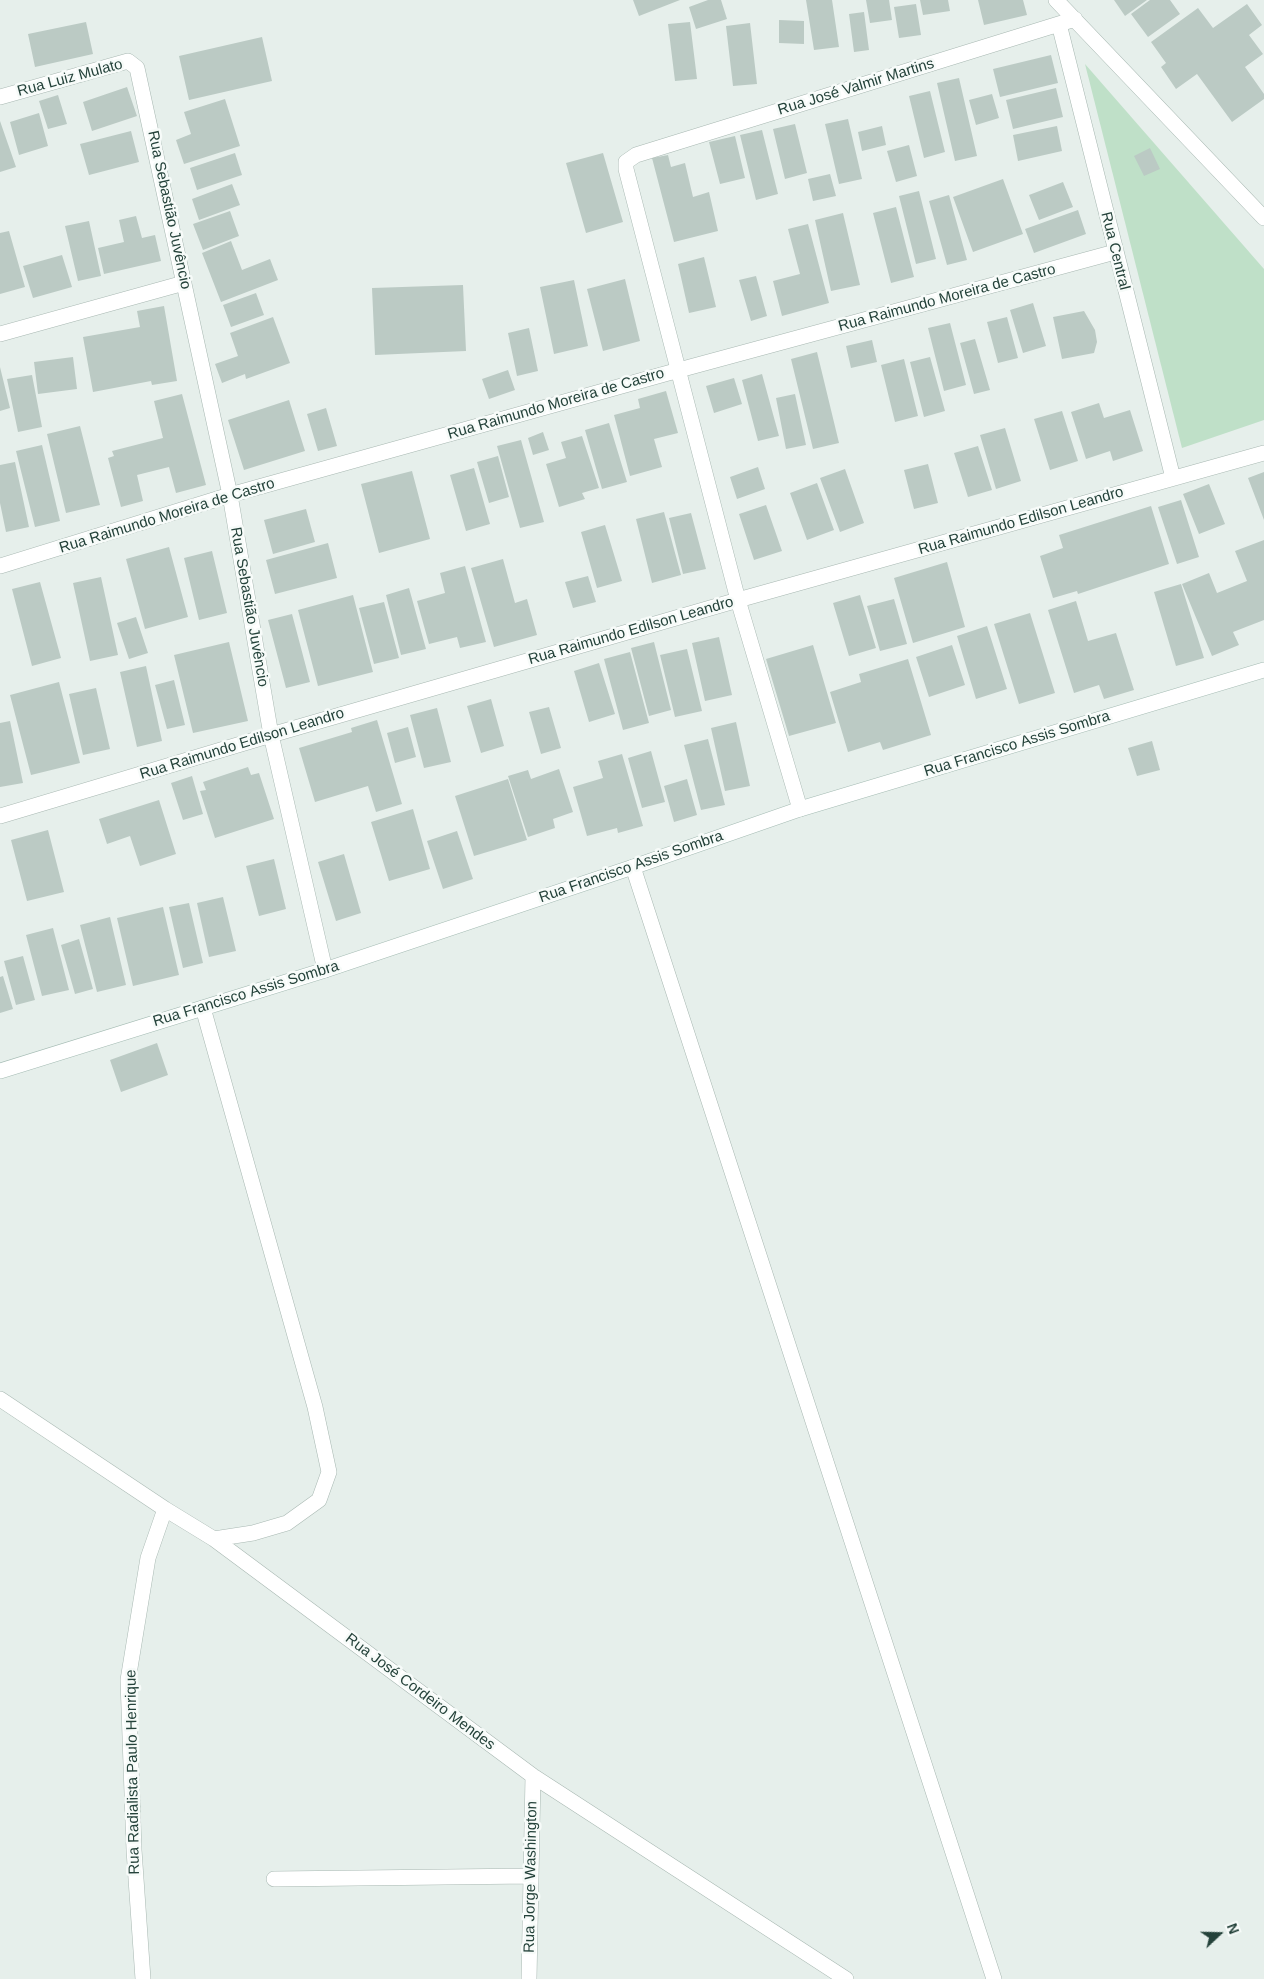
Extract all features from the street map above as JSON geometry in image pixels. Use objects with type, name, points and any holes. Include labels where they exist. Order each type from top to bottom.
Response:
[{"type":"street","points":[[1056,0],[1264,218]]},
{"type":"street","name":"Rua José Valmir Martins","points":[[679,370],[626,170],[626,162],[636,155],[1075,19]]},
{"type":"street","name":"Rua Central","points":[[1059,24],[1173,478]]},
{"type":"street","name":"Rua Luiz Mulato","points":[[0,97],[128,62],[134,63],[138,68]]},
{"type":"street","name":"Rua Sebastião Juvêncio","points":[[138,68],[230,495],[271,735],[325,970]]},
{"type":"street","name":"Rua Raimundo Moreira de Castro","points":[[0,566],[230,495],[679,370],[1116,252]]},
{"type":"street","points":[[0,334],[184,283]]},
{"type":"street","points":[[679,370],[738,600],[800,809]]},
{"type":"street","name":"Rua Raimundo Edilson Leandro","points":[[0,816],[271,735],[738,600],[1264,453]]},
{"type":"street","name":"Rua Francisco Assis Sombra","points":[[0,1071],[325,970],[800,809],[1264,670]]},
{"type":"street","points":[[633,867],[994,1979]]},
{"type":"street","points":[[203,1008],[315,1407],[329,1472],[319,1500],[287,1522],[253,1533],[214,1539]]},
{"type":"street","name":"Rua José Cordeiro Mendes","points":[[0,1399],[165,1509],[214,1539],[532,1776],[846,1979]]},
{"type":"street","name":"Rua Radialista Paulo Henrique","points":[[143,1979],[134,1850],[128,1680],[148,1558],[165,1509]]},
{"type":"street","name":"Rua Jorge Washington","points":[[529,1979],[532,1776]]},
{"type":"street","points":[[274,1879],[531,1876]]},
{"type":"green space","points":[[1085,64],[1264,269],[1264,420],[1182,448]]},
{"type":"building","points":[[633,0],[680,0],[639,16]]},
{"type":"building","points":[[708,0],[721,0],[727,19],[696,29],[689,7]]},
{"type":"building","points":[[806,0],[832,0],[839,47],[814,50]]},
{"type":"building","points":[[866,0],[889,0],[892,20],[870,23]]},
{"type":"building","points":[[920,0],[948,0],[950,11],[923,15]]},
{"type":"building","points":[[978,0],[1023,0],[1027,15],[984,25]]},
{"type":"building","points":[[1114,0],[1147,0],[1125,16]]},
{"type":"building","points":[[1150,0],[1170,0],[1180,14],[1148,37],[1131,14]]},
{"type":"building","points":[[916,4],[921,35],[899,38],[894,7]]},
{"type":"building","points":[[1247,4],[1262,25],[1249,35],[1263,54],[1245,67],[1264,94],[1264,99],[1232,122],[1197,74],[1176,89],[1161,67],[1166,63],[1151,42],[1198,8],[1213,28]]},
{"type":"building","points":[[864,12],[869,50],[854,52],[849,14]]},
{"type":"building","points":[[779,20],[804,21],[804,44],[779,43]]},
{"type":"building","points":[[86,22],[93,54],[35,67],[28,34]]},
{"type":"building","points":[[690,22],[697,79],[675,81],[668,24]]},
{"type":"building","points":[[750,23],[757,84],[733,86],[726,26]]},
{"type":"building","points":[[262,37],[272,81],[189,100],[179,56]]},
{"type":"building","points":[[1051,55],[1058,83],[1000,97],[993,69]]},
{"type":"building","points":[[959,78],[977,156],[955,161],[937,83]]},
{"type":"building","points":[[127,87],[137,116],[92,131],[83,102]]},
{"type":"building","points":[[1056,88],[1063,117],[1013,129],[1006,100]]},
{"type":"building","points":[[930,91],[945,152],[924,158],[909,96]]},
{"type":"building","points":[[992,94],[999,118],[976,125],[969,100]]},
{"type":"building","points":[[58,95],[67,124],[48,129],[39,101]]},
{"type":"building","points":[[225,99],[240,146],[184,164],[176,140],[191,134],[184,112]]},
{"type":"building","points":[[39,113],[48,146],[19,155],[10,122]]},
{"type":"building","points":[[848,119],[862,179],[839,184],[825,124]]},
{"type":"building","points":[[0,121],[16,167],[0,172]]},
{"type":"building","points":[[795,124],[807,173],[785,179],[773,129]]},
{"type":"building","points":[[882,126],[886,145],[862,151],[858,132]]},
{"type":"building","points":[[1057,126],[1062,151],[1018,161],[1013,135]]},
{"type":"building","points":[[762,130],[778,194],[756,200],[740,135]]},
{"type":"building","points":[[131,131],[139,162],[89,175],[80,144]]},
{"type":"building","points":[[735,136],[745,178],[720,184],[709,142]]},
{"type":"building","points":[[909,145],[917,176],[896,182],[887,151]]},
{"type":"building","points":[[1150,148],[1160,169],[1144,176],[1134,156]]},
{"type":"building","points":[[235,153],[242,175],[197,190],[190,168]]},
{"type":"building","points":[[603,153],[623,222],[586,233],[566,163]]},
{"type":"building","points":[[668,155],[671,167],[685,163],[693,197],[709,192],[718,231],[674,242],[652,158]]},
{"type":"building","points":[[830,174],[836,196],[813,201],[808,179]]},
{"type":"building","points":[[1003,179],[1023,234],[973,252],[953,197]]},
{"type":"building","points":[[1063,182],[1073,207],[1039,220],[1029,195]]},
{"type":"building","points":[[232,184],[240,205],[199,220],[192,199]]},
{"type":"building","points":[[919,191],[936,259],[916,264],[899,196]]},
{"type":"building","points":[[949,195],[967,260],[947,265],[929,201]]},
{"type":"building","points":[[896,207],[914,277],[891,283],[873,213]]},
{"type":"building","points":[[1078,210],[1086,234],[1034,253],[1025,229]]},
{"type":"building","points":[[230,211],[239,236],[203,250],[193,224]]},
{"type":"building","points":[[843,213],[860,285],[831,291],[815,220]]},
{"type":"building","points":[[136,216],[142,238],[155,235],[161,261],[104,274],[98,248],[124,242],[119,220]]},
{"type":"building","points":[[89,221],[101,276],[78,281],[65,226]]},
{"type":"building","points":[[808,224],[829,303],[782,316],[773,281],[800,274],[788,229]]},
{"type":"building","points":[[9,231],[25,287],[0,294],[0,233]]},
{"type":"building","points":[[231,241],[242,270],[270,259],[278,280],[221,302],[202,253]]},
{"type":"building","points":[[62,255],[72,287],[33,298],[23,266]]},
{"type":"building","points":[[704,257],[716,307],[689,313],[678,264]]},
{"type":"building","points":[[756,276],[767,316],[751,321],[739,280]]},
{"type":"building","points":[[625,279],[640,341],[603,351],[587,289]]},
{"type":"building","points":[[574,280],[588,346],[554,354],[540,287]]},
{"type":"building","points":[[463,285],[466,351],[375,355],[372,288]]},
{"type":"building","points":[[256,293],[264,315],[231,327],[223,305]]},
{"type":"building","points":[[1033,303],[1046,346],[1023,353],[1010,310]]},
{"type":"building","points":[[164,306],[177,381],[152,385],[151,381],[93,392],[83,337],[140,327],[137,311]]},
{"type":"building","points":[[1084,311],[1095,330],[1097,342],[1094,353],[1062,359],[1053,317]]},
{"type":"building","points":[[273,317],[290,363],[246,379],[245,374],[222,383],[215,364],[238,356],[230,333]]},
{"type":"building","points":[[1007,317],[1018,358],[998,363],[987,322]]},
{"type":"building","points":[[950,323],[966,385],[944,391],[928,328]]},
{"type":"building","points":[[529,328],[538,371],[517,376],[508,333]]},
{"type":"building","points":[[975,339],[990,390],[974,394],[960,343]]},
{"type":"building","points":[[872,340],[877,362],[851,368],[846,346]]},
{"type":"building","points":[[817,352],[839,443],[813,449],[791,359]]},
{"type":"building","points":[[73,357],[77,389],[38,394],[34,362]]},
{"type":"building","points":[[930,357],[945,411],[924,417],[910,362]]},
{"type":"building","points":[[904,359],[918,416],[895,422],[881,365]]},
{"type":"building","points":[[0,367],[10,408],[0,411]]},
{"type":"building","points":[[508,370],[515,390],[489,399],[482,379]]},
{"type":"building","points":[[762,374],[779,436],[758,441],[742,380]]},
{"type":"building","points":[[32,375],[42,427],[18,432],[7,379]]},
{"type":"building","points":[[734,378],[742,404],[714,413],[706,386]]},
{"type":"building","points":[[666,391],[678,433],[654,439],[662,467],[630,476],[614,415],[640,408],[638,399]]},
{"type":"building","points":[[182,394],[206,485],[176,493],[169,467],[137,475],[143,501],[121,507],[108,458],[114,456],[112,451],[163,438],[154,401]]},
{"type":"building","points":[[795,394],[806,445],[786,449],[776,398]]},
{"type":"building","points":[[289,400],[305,451],[244,470],[228,420]]},
{"type":"building","points":[[1099,403],[1104,418],[1130,410],[1143,451],[1113,461],[1110,451],[1086,459],[1071,412]]},
{"type":"building","points":[[326,408],[337,446],[318,451],[307,414]]},
{"type":"building","points":[[1062,411],[1078,461],[1050,470],[1034,419]]},
{"type":"building","points":[[609,423],[627,482],[602,489],[585,430]]},
{"type":"building","points":[[80,426],[100,505],[66,513],[47,434]]},
{"type":"building","points":[[1005,428],[1021,481],[996,489],[980,435]]},
{"type":"building","points":[[543,432],[549,450],[533,455],[528,438]]},
{"type":"building","points":[[582,436],[599,488],[582,493],[585,499],[559,507],[546,464],[566,458],[561,442]]},
{"type":"building","points":[[521,440],[544,522],[520,528],[497,446]]},
{"type":"building","points":[[42,445],[60,521],[35,527],[16,451]]},
{"type":"building","points":[[978,446],[992,490],[968,497],[954,453]]},
{"type":"building","points":[[498,456],[509,497],[489,503],[477,462]]},
{"type":"building","points":[[15,462],[29,527],[6,532],[0,503],[0,465]]},
{"type":"building","points":[[928,464],[938,503],[914,509],[904,470]]},
{"type":"building","points":[[758,467],[765,489],[737,499],[730,477]]},
{"type":"building","points":[[474,468],[490,524],[466,531],[450,475]]},
{"type":"building","points":[[845,469],[864,523],[840,532],[820,478]]},
{"type":"building","points":[[412,471],[430,539],[379,553],[361,484]]},
{"type":"building","points":[[1264,472],[1264,520],[1248,478]]},
{"type":"building","points":[[817,483],[834,530],[807,540],[790,493]]},
{"type":"building","points":[[1209,484],[1225,524],[1199,534],[1183,494]]},
{"type":"building","points":[[1181,500],[1199,557],[1177,564],[1158,507]]},
{"type":"building","points":[[766,505],[782,551],[754,560],[739,514]]},
{"type":"building","points":[[1151,506],[1169,564],[1078,594],[1077,591],[1053,598],[1040,556],[1063,548],[1059,535]]},
{"type":"building","points":[[306,509],[315,542],[273,554],[264,520]]},
{"type":"building","points":[[664,512],[681,575],[652,583],[636,519]]},
{"type":"building","points":[[691,513],[706,569],[683,574],[669,518]]},
{"type":"building","points":[[605,525],[622,581],[597,588],[581,532]]},
{"type":"building","points":[[1264,540],[1264,620],[1233,632],[1239,645],[1212,656],[1182,584],[1209,573],[1217,593],[1247,581],[1235,551]]},
{"type":"building","points":[[328,543],[337,578],[275,594],[266,560]]},
{"type":"building","points":[[169,547],[188,617],[145,629],[126,559]]},
{"type":"building","points":[[212,551],[227,613],[199,620],[184,558]]},
{"type":"building","points":[[503,559],[515,603],[527,599],[537,635],[494,647],[471,568]]},
{"type":"building","points":[[947,562],[965,627],[913,643],[894,578]]},
{"type":"building","points":[[465,566],[486,642],[460,648],[457,637],[429,644],[417,601],[445,593],[440,573]]},
{"type":"building","points":[[588,576],[596,602],[573,608],[565,582]]},
{"type":"building","points":[[101,577],[118,655],[90,661],[73,583]]},
{"type":"building","points":[[40,582],[61,658],[32,666],[12,589]]},
{"type":"building","points":[[1181,584],[1204,658],[1176,666],[1154,592]]},
{"type":"building","points":[[409,588],[426,649],[401,655],[386,595]]},
{"type":"building","points":[[353,595],[373,672],[318,686],[298,610]]},
{"type":"building","points":[[860,595],[876,648],[849,656],[833,603]]},
{"type":"building","points":[[894,599],[907,644],[880,651],[867,606]]},
{"type":"building","points":[[1076,601],[1088,641],[1116,633],[1134,690],[1104,699],[1099,685],[1074,693],[1048,610]]},
{"type":"building","points":[[384,602],[399,658],[374,664],[359,608]]},
{"type":"building","points":[[1030,613],[1055,693],[1019,704],[994,624]]},
{"type":"building","points":[[292,614],[310,682],[286,688],[268,620]]},
{"type":"building","points":[[136,617],[148,653],[129,659],[117,623]]},
{"type":"building","points":[[987,626],[1007,689],[976,699],[957,636]]},
{"type":"building","points":[[719,637],[732,695],[705,701],[692,643]]},
{"type":"building","points":[[229,642],[248,721],[193,733],[174,655]]},
{"type":"building","points":[[654,642],[671,710],[649,716],[631,648]]},
{"type":"building","points":[[813,645],[836,723],[789,736],[766,659]]},
{"type":"building","points":[[952,645],[965,685],[929,697],[916,657]]},
{"type":"building","points":[[687,649],[702,711],[675,717],[660,655]]},
{"type":"building","points":[[630,652],[649,723],[623,730],[604,659]]},
{"type":"building","points":[[908,659],[931,735],[883,750],[880,742],[848,752],[830,692],[861,682],[859,674]]},
{"type":"building","points":[[599,663],[615,714],[589,722],[574,671]]},
{"type":"building","points":[[146,666],[162,741],[137,747],[120,672]]},
{"type":"building","points":[[174,680],[185,725],[167,729],[155,685]]},
{"type":"building","points":[[59,682],[80,763],[31,775],[10,695]]},
{"type":"building","points":[[96,688],[110,749],[83,755],[69,694]]},
{"type":"building","points":[[491,699],[504,746],[481,753],[467,706]]},
{"type":"building","points":[[549,707],[561,748],[541,754],[529,712]]},
{"type":"building","points":[[437,708],[451,762],[424,768],[410,715]]},
{"type":"building","points":[[377,720],[402,804],[376,812],[368,786],[315,802],[299,748],[352,732],[351,728]]},
{"type":"building","points":[[10,721],[23,783],[0,787],[0,723]]},
{"type":"building","points":[[736,722],[750,786],[725,791],[711,728]]},
{"type":"building","points":[[408,727],[416,757],[395,763],[387,733]]},
{"type":"building","points":[[708,739],[725,805],[701,810],[684,745]]},
{"type":"building","points":[[1152,741],[1160,770],[1137,776],[1128,748]]},
{"type":"building","points":[[651,751],[665,802],[642,808],[628,758]]},
{"type":"building","points":[[622,754],[643,826],[618,833],[617,828],[587,836],[573,787],[603,778],[598,761]]},
{"type":"building","points":[[248,767],[251,775],[259,773],[274,819],[215,838],[200,791],[206,790],[203,782]]},
{"type":"building","points":[[559,769],[573,812],[553,819],[555,828],[528,837],[508,776],[528,770],[531,779]]},
{"type":"building","points":[[192,776],[203,814],[183,820],[171,783]]},
{"type":"building","points":[[508,779],[527,840],[474,856],[455,796]]},
{"type":"building","points":[[687,779],[697,815],[674,822],[664,786]]},
{"type":"building","points":[[159,800],[176,854],[140,866],[130,836],[107,844],[99,819]]},
{"type":"building","points":[[413,809],[430,869],[389,881],[371,822]]},
{"type":"building","points":[[48,830],[64,892],[27,901],[11,840]]},
{"type":"building","points":[[457,831],[473,879],[443,889],[427,841]]},
{"type":"building","points":[[344,854],[361,913],[336,921],[318,862]]},
{"type":"building","points":[[274,859],[286,909],[259,916],[246,866]]},
{"type":"building","points":[[223,897],[236,951],[209,957],[197,903]]},
{"type":"building","points":[[189,903],[203,963],[183,968],[169,907]]},
{"type":"building","points":[[163,907],[179,975],[133,986],[117,918]]},
{"type":"building","points":[[110,917],[126,985],[97,992],[80,925]]},
{"type":"building","points":[[53,928],[69,990],[42,996],[26,935]]},
{"type":"building","points":[[79,939],[93,989],[75,994],[61,945]]},
{"type":"building","points":[[23,956],[35,1000],[16,1005],[4,961]]},
{"type":"building","points":[[3,976],[13,1009],[0,1013],[0,977]]},
{"type":"building","points":[[157,1043],[168,1075],[121,1092],[110,1060]]}]
